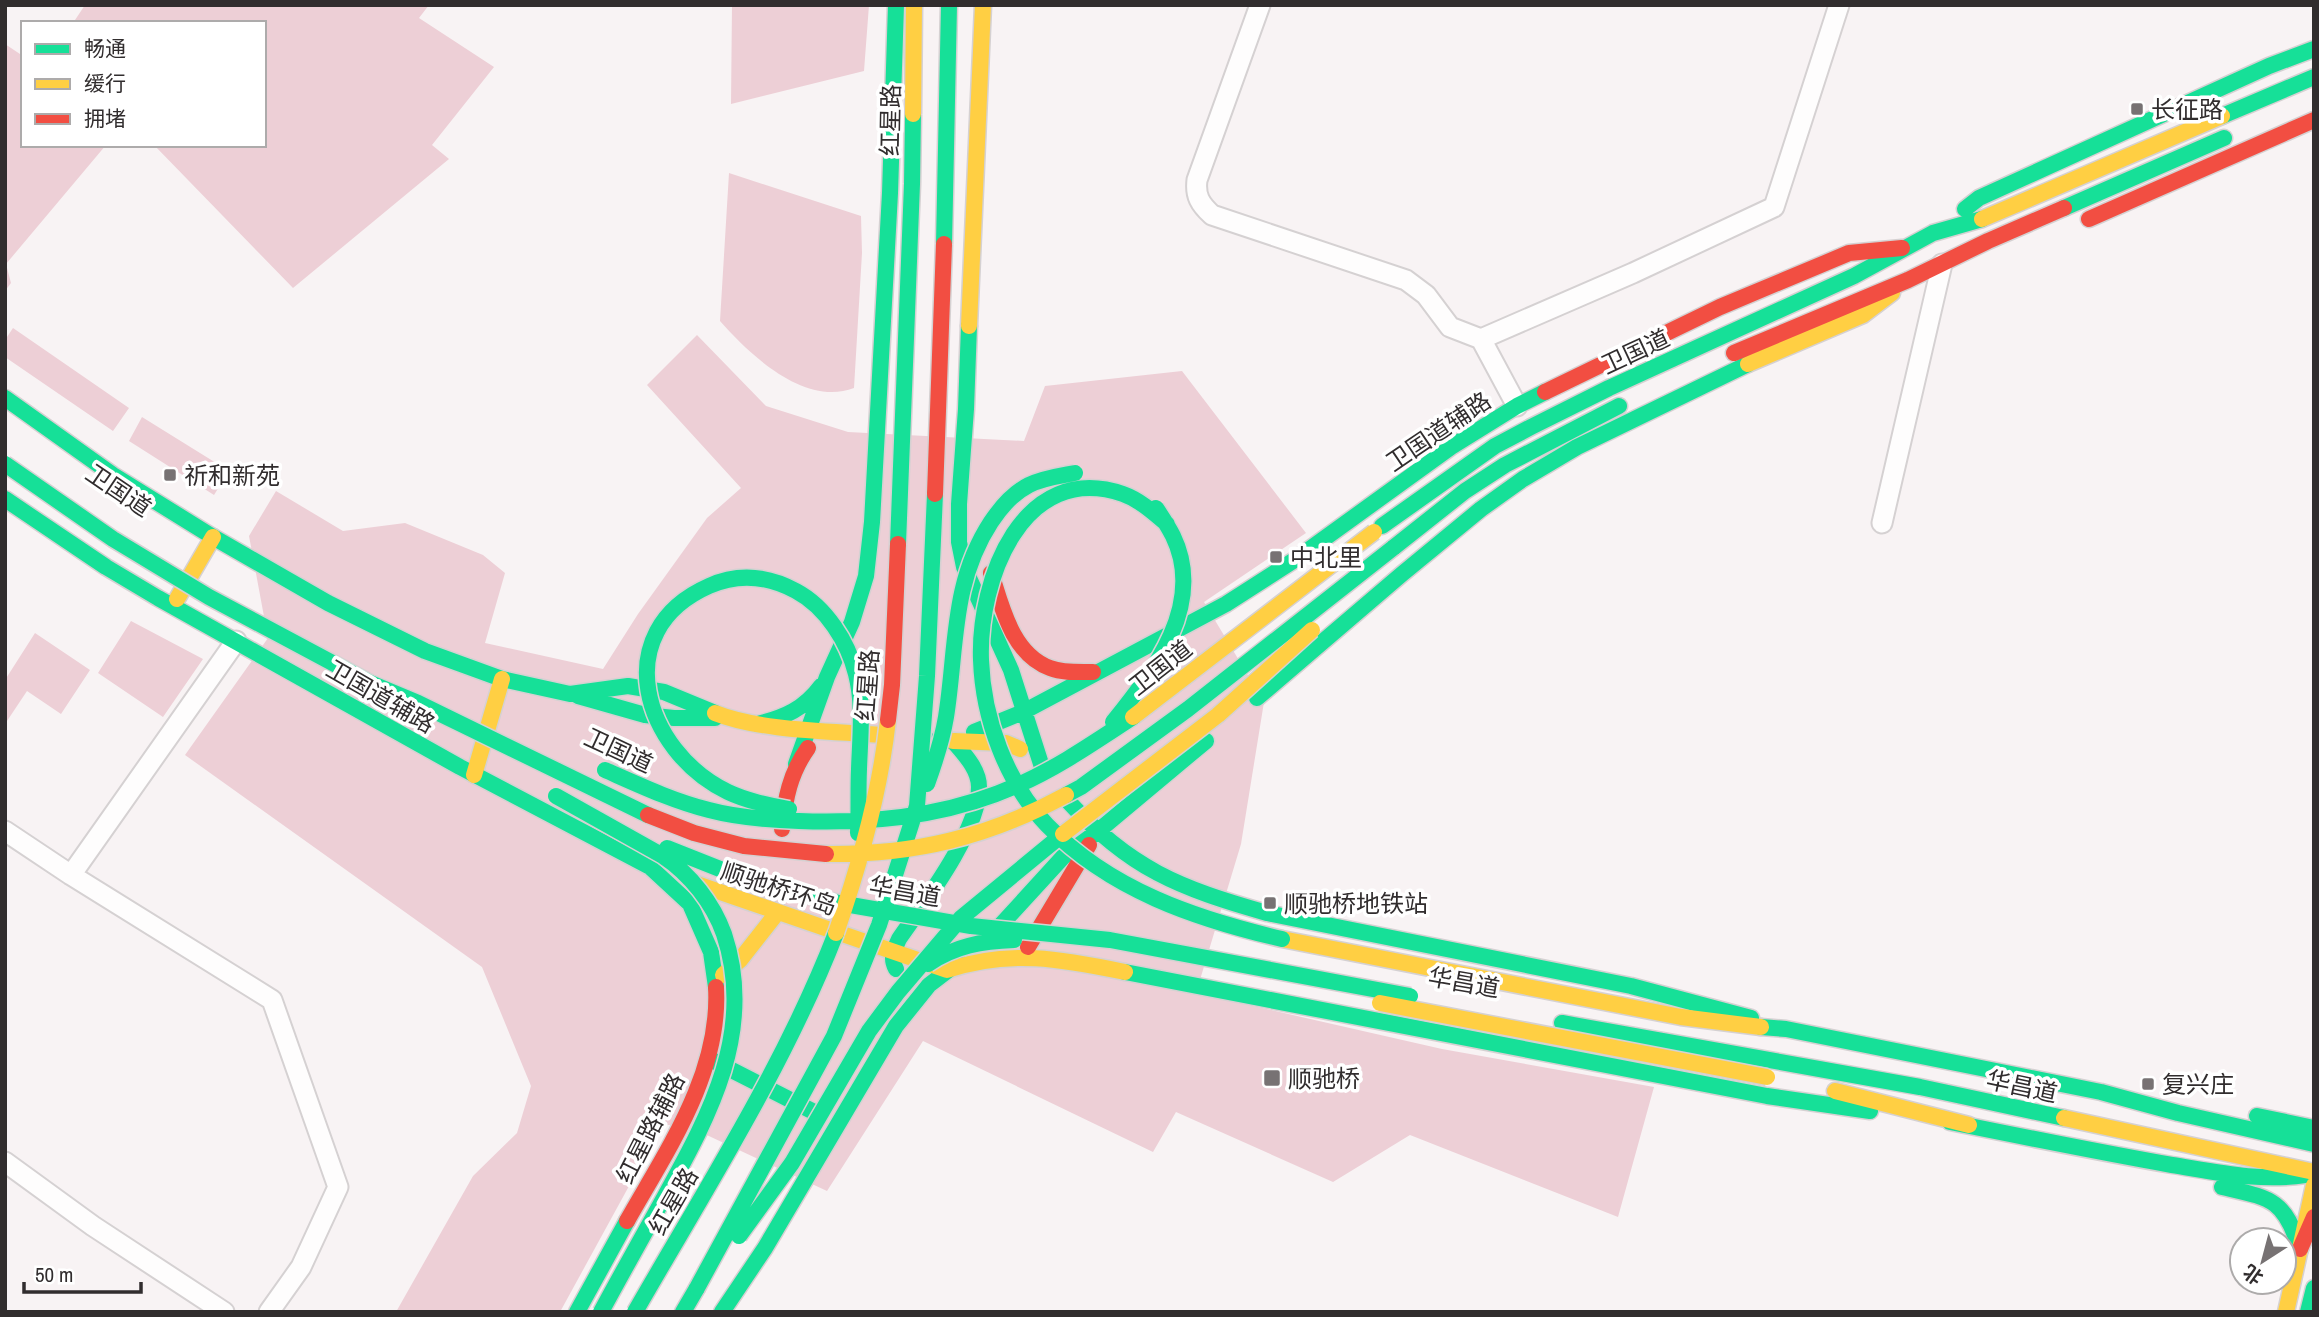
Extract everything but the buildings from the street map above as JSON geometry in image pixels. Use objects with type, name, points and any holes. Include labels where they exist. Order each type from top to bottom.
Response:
[{"type":"main road","points":[[796,764],[828,677],[852,622],[866,576],[872,522],[890,193],[895,5]]},
{"type":"main road","name":"红星路","points":[[635,1312],[751,1112],[803,1012],[842,915],[857,867],[882,762],[892,685],[912,184],[915,5]]},
{"type":"main road","points":[[917,806],[927,676],[942,350],[949,5]]},
{"type":"main road","points":[[983,5],[966,410],[958,530],[961,553],[971,582],[1012,661]]},
{"type":"main road","points":[[1933,233],[1979,198],[2269,66],[2314,49]]},
{"type":"main road","name":"卫国道","points":[[590,762],[670,798],[726,814],[762,819],[847,822],[922,816],[980,800],[1018,785],[1054,766],[1143,709],[1453,474],[1531,426],[1854,276],[1933,233],[1979,220],[2314,77]]},
{"type":"main road","points":[[2070,227],[2314,120]]},
{"type":"main road","points":[[1713,362],[1908,280],[1988,241],[2237,132]]},
{"type":"main road","name":"卫国道辅路","points":[[953,741],[1023,712],[1226,604],[1296,559],[1451,447],[1517,406],[1720,307],[1849,254],[1906,248]]},
{"type":"main road","points":[[1946,262],[1984,259]]},
{"type":"main road","points":[[722,1312],[772,1238],[896,1026],[929,985],[995,934],[1053,867],[1079,843],[1097,832],[1481,509],[1523,479],[1577,447],[1726,373],[1863,315],[1908,280]]},
{"type":"main road","points":[[5,398],[113,475],[213,537],[328,603],[425,651],[502,679],[645,715],[728,719],[832,731],[1006,743],[1026,752],[1042,767]]},
{"type":"main road","name":"卫国道","points":[[5,464],[149,562],[370,683],[418,702],[642,813],[694,833],[744,846],[829,854],[922,848],[1002,825],[1037,811],[1081,787],[1188,709],[1465,491],[1505,465],[1629,401]]},
{"type":"main road","points":[[877,403],[966,410]]},
{"type":"main road","points":[[963,471],[973,521],[1013,638],[1012,661],[1023,712],[1042,767]]},
{"type":"main road","points":[[683,1312],[834,1036],[858,981],[917,806],[929,779],[944,725],[957,615],[968,566],[982,533],[1018,491],[1031,484],[1062,475],[1089,473],[1117,479],[1151,501],[1167,524],[1182,560],[1185,587],[1180,616],[1170,640],[1155,666],[1100,738]]},
{"type":"main road","name":"华昌道","points":[[1167,524],[1143,505],[1123,494],[1098,488],[1077,489],[1059,494],[1038,506],[1015,530],[997,563],[988,595],[982,641],[981,659],[986,694],[997,734],[1014,778],[1047,825],[1074,850],[1150,899],[1200,918],[1282,939],[1726,1024],[1786,1028]]},
{"type":"main road","name":"卫国道辅路","points":[[8,506],[173,606],[474,775],[650,867],[690,904],[711,952]]},
{"type":"main road","points":[[173,606],[213,537]]},
{"type":"main road","points":[[697,1288],[747,1226],[792,1163],[854,1053],[883,1012],[969,911],[1046,847],[1218,715],[1308,634],[1393,548]]},
{"type":"main road","points":[[180,556],[205,570]]},
{"type":"main road","points":[[847,822],[744,799],[698,774],[671,747],[652,713],[647,695],[646,672],[656,634],[667,618],[693,593],[705,586],[749,576],[778,582],[810,600],[830,619],[838,631],[855,672],[861,702],[857,867]]},
{"type":"main road","points":[[896,1026],[907,986],[906,977],[892,962],[893,952],[968,828],[977,807],[978,778],[968,759],[953,741],[971,582]]},
{"type":"main road","points":[[1226,604],[1281,678]]},
{"type":"main road","points":[[1010,627],[1024,652],[1047,668]]},
{"type":"main road","points":[[1012,661],[1027,661],[1077,674],[1095,672]]},
{"type":"main road","points":[[758,724],[781,718],[808,704],[828,677]]},
{"type":"main road","points":[[474,775],[502,679]]},
{"type":"main road","name":"卫国道","points":[[370,683],[421,720],[445,733]]},
{"type":"main road","points":[[570,694],[628,686],[664,692],[728,719]]},
{"type":"main road","points":[[483,710],[508,722]]},
{"type":"main road","points":[[758,724],[785,747],[796,764]]},
{"type":"main road","name":"顺驰桥环岛","points":[[772,892],[786,791],[796,764],[807,749],[832,731]]},
{"type":"main road","points":[[468,747],[492,760]]},
{"type":"main road","name":"华昌道","points":[[1042,767],[1097,832],[1130,859],[1151,872],[1206,897],[1328,927],[1651,990],[1786,1028],[2101,1092],[2178,1113],[2314,1144]]},
{"type":"main road","points":[[540,786],[671,862],[687,875],[707,900],[726,943],[733,968],[733,1030],[727,1062],[714,1104],[601,1312]]},
{"type":"main road","name":"华昌道","points":[[611,826],[720,869],[789,891],[839,903],[971,926],[1110,940],[1920,1087],[2314,1172]]},
{"type":"main road","points":[[1023,956],[1097,832]]},
{"type":"main road","name":"顺驰桥环岛","points":[[650,867],[947,970]]},
{"type":"main road","points":[[711,952],[726,932],[772,892],[778,913],[740,960],[716,981]]},
{"type":"main road","points":[[914,974],[956,948],[1014,940],[1116,953],[1773,1078]]},
{"type":"main road","name":"红星路辅路","points":[[577,1312],[677,1133],[702,1079],[717,1000],[711,952]]},
{"type":"main road","name":"华昌道","points":[[947,970],[996,956],[1065,960],[1767,1097],[1969,1125]]},
{"type":"main road","points":[[708,1058],[837,1124]]},
{"type":"main road","name":"华昌道","points":[[1815,1087],[1969,1125],[2132,1158],[2239,1176],[2280,1179],[2314,1172]]},
{"type":"main road","points":[[2101,1092],[2198,1105],[2314,1128]]},
{"type":"main road","points":[[2277,1136],[2296,1150],[2314,1172]]},
{"type":"main road","points":[[2132,1158],[2187,1178],[2271,1200],[2290,1217],[2300,1249]]},
{"type":"main road","points":[[2286,1312],[2314,1185]]},
{"type":"main road","points":[[2300,1249],[2314,1217]]},
{"type":"main road","points":[[2308,1312],[2314,1288]]},
{"type":"street","points":[[1260,5],[1197,180],[1196,192],[1201,205],[1212,215],[1406,281],[1426,295],[1450,327],[1481,339],[1517,406]]},
{"type":"street","points":[[1481,339],[1633,273],[1774,206],[1839,5]]},
{"type":"street","points":[[1882,523],[1946,262]]},
{"type":"street","points":[[71,875],[236,640]]},
{"type":"street","points":[[5,831],[272,1000],[338,1187],[301,1267],[270,1312]]},
{"type":"street","points":[[5,1162],[93,1226],[224,1312]]},
{"type":"shaded area","points":[[85,5],[429,5],[419,18],[494,67],[432,145],[449,159],[293,288],[156,147],[266,147],[266,21],[74,21]]},
{"type":"shaded area","points":[[732,5],[869,5],[864,71],[731,104]]},
{"type":"shaded area","points":[[5,44],[21,55],[21,147],[104,147],[6,264],[11,283],[5,291]]},
{"type":"shaded area","points":[[729,173],[861,216],[862,253],[854,388],[835,392],[798,384],[763,362],[720,321]]},
{"type":"shaded area","points":[[13,328],[129,408],[113,431],[5,357],[5,340]]},
{"type":"shaded area","points":[[697,335],[766,406],[848,432],[1024,441],[1045,386],[1182,371],[1306,533],[1204,602],[1264,702],[1241,844],[1196,993],[1442,1049],[1654,1087],[1618,1217],[1410,1135],[1333,1182],[1176,1112],[1153,1152],[923,1041],[827,1191],[696,1130],[663,1124],[560,1312],[396,1312],[473,1176],[517,1133],[531,1086],[482,967],[185,755],[268,638],[249,536],[276,491],[343,531],[405,523],[483,555],[505,573],[485,643],[603,669],[638,614],[707,518],[741,488],[647,385]]},
{"type":"shaded area","points":[[142,417],[229,471],[214,495],[129,441]]},
{"type":"shaded area","points":[[131,621],[203,659],[163,717],[98,673]]},
{"type":"shaded area","points":[[35,633],[90,670],[61,714],[27,691],[5,724],[5,680]]},
{"type":"traffic: fast","points":[[796,764],[827,677],[852,622],[866,576],[872,522],[890,193],[896,5]]},
{"type":"traffic: fast","points":[[944,244],[949,5]]},
{"type":"traffic: fast","points":[[1965,209],[1979,198],[2269,66],[2314,49]]},
{"type":"traffic: fast","points":[[2222,116],[2314,77]]},
{"type":"traffic: fast","points":[[898,544],[913,114]]},
{"type":"traffic: fast","points":[[2064,208],[2224,138]]},
{"type":"traffic: fast","points":[[1382,526],[1495,446],[1531,427],[1609,388],[1854,276],[1933,233],[1982,219]]},
{"type":"traffic: fast","points":[[969,326],[959,542],[964,567],[1011,670],[1042,767]]},
{"type":"traffic: fast","points":[[1257,698],[1402,574],[1481,509],[1523,479],[1577,447],[1748,364]]},
{"type":"traffic: fast","points":[[974,732],[1023,712],[1226,604],[1296,559],[1451,447],[1545,392]]},
{"type":"traffic: fast","points":[[5,398],[113,475],[213,537],[328,603],[425,651],[502,679],[570,694],[628,686],[664,692],[715,713]]},
{"type":"traffic: fast","points":[[1393,548],[1465,491],[1505,465],[1619,406]]},
{"type":"traffic: fast","points":[[5,464],[113,539],[209,597],[370,683],[418,703],[648,815]]},
{"type":"traffic: fast","points":[[927,784],[946,717],[962,592],[978,545],[995,516],[1018,492],[1040,481],[1075,473]]},
{"type":"traffic: fast","points":[[1167,524],[1146,507],[1123,494],[1088,488],[1058,494],[1033,510],[1013,534],[998,563],[988,596],[982,629],[981,660],[986,704],[992,726],[1009,769],[1032,808],[1072,848],[1098,867],[1156,899],[1218,922],[1282,939]]},
{"type":"traffic: fast","points":[[697,1288],[834,1036],[879,925],[917,806],[927,676],[935,494]]},
{"type":"traffic: fast","points":[[5,499],[106,567],[158,598],[460,767],[650,867],[690,904],[711,952],[716,987]]},
{"type":"traffic: fast","points":[[1113,722],[1159,659],[1179,611],[1183,587],[1182,561],[1173,536],[1156,508]]},
{"type":"traffic: fast","points":[[1066,795],[1081,787],[1188,709],[1393,548]]},
{"type":"traffic: fast","points":[[789,809],[735,795],[699,773],[675,749],[658,721],[648,690],[648,660],[657,631],[677,606],[720,582],[742,578],[764,579],[796,591],[817,606],[841,638],[856,674],[860,698],[858,833]]},
{"type":"traffic: fast","points":[[758,724],[793,711],[808,701],[821,686]]},
{"type":"traffic: fast","points":[[578,696],[645,715],[715,718]]},
{"type":"traffic: fast","points":[[605,770],[682,802],[732,815],[827,822],[883,819],[938,811],[992,796],[1063,762],[1133,717]]},
{"type":"traffic: fast","points":[[896,969],[893,958],[899,939],[948,866],[977,805],[978,780],[970,762],[953,741],[937,740]]},
{"type":"traffic: fast","points":[[989,938],[1063,857],[1206,741]]},
{"type":"traffic: fast","points":[[556,796],[663,856],[682,871],[700,890],[714,911],[724,934],[732,969],[735,1004],[731,1037],[712,1102],[682,1165],[601,1312]]},
{"type":"traffic: fast","points":[[1067,800],[1112,843],[1158,873],[1207,894],[1267,913]]},
{"type":"traffic: fast","points":[[739,1236],[792,1163],[869,1031],[898,992],[961,918],[1063,834]]},
{"type":"traffic: fast","points":[[667,848],[720,869],[789,891],[839,903],[971,926],[1110,940],[1410,996]]},
{"type":"traffic: fast","points":[[1267,913],[1631,986],[1751,1018]]},
{"type":"traffic: fast","points":[[635,1312],[768,1079],[793,1031],[836,933]]},
{"type":"traffic: fast","points":[[928,964],[969,946],[1014,940]]},
{"type":"traffic: fast","points":[[722,1312],[765,1248],[896,1026],[929,985],[959,962]]},
{"type":"traffic: fast","points":[[1125,972],[1767,1096],[1870,1111]]},
{"type":"traffic: fast","points":[[1562,1023],[1920,1087],[2064,1118]]},
{"type":"traffic: fast","points":[[1761,1027],[1786,1029],[2101,1092],[2178,1113],[2314,1144]]},
{"type":"traffic: fast","points":[[708,1058],[814,1112]]},
{"type":"traffic: fast","points":[[2257,1116],[2314,1128]]},
{"type":"traffic: fast","points":[[1950,1122],[2222,1173],[2255,1177],[2305,1175]]},
{"type":"traffic: fast","points":[[2222,1187],[2252,1194],[2273,1203],[2288,1219],[2300,1249]]},
{"type":"traffic: fast","points":[[577,1312],[627,1221]]},
{"type":"traffic: fast","points":[[683,1312],[697,1288]]},
{"type":"traffic: fast","points":[[2308,1312],[2314,1288]]},
{"type":"traffic: slow","points":[[913,114],[914,5]]},
{"type":"traffic: slow","points":[[969,326],[983,5]]},
{"type":"traffic: slow","points":[[1982,219],[2222,116]]},
{"type":"traffic: slow","points":[[1748,364],[1863,315],[1892,293]]},
{"type":"traffic: slow","points":[[1133,717],[1374,532]]},
{"type":"traffic: slow","points":[[177,599],[213,537]]},
{"type":"traffic: slow","points":[[1063,834],[1218,715],[1312,630]]},
{"type":"traffic: slow","points":[[474,775],[502,679]]},
{"type":"traffic: slow","points":[[715,713],[774,727],[881,735]]},
{"type":"traffic: slow","points":[[836,933],[868,828],[888,720]]},
{"type":"traffic: slow","points":[[953,741],[1006,743],[1020,749]]},
{"type":"traffic: slow","points":[[826,854],[890,851],[950,841],[1008,822],[1066,795]]},
{"type":"traffic: slow","points":[[691,882],[947,970],[993,960],[1036,958],[1125,972]]},
{"type":"traffic: slow","points":[[723,975],[740,960],[777,913]]},
{"type":"traffic: slow","points":[[1282,939],[1681,1017],[1761,1027]]},
{"type":"traffic: slow","points":[[1380,1003],[1767,1077]]},
{"type":"traffic: slow","points":[[1835,1091],[1969,1125]]},
{"type":"traffic: slow","points":[[2064,1118],[2314,1172]]},
{"type":"traffic: slow","points":[[2286,1312],[2314,1185]]},
{"type":"traffic: jam","points":[[2089,219],[2314,120]]},
{"type":"traffic: jam","points":[[1734,353],[1908,280],[2064,208]]},
{"type":"traffic: jam","points":[[935,494],[944,244]]},
{"type":"traffic: jam","points":[[1545,392],[1720,307],[1849,253],[1902,248]]},
{"type":"traffic: jam","points":[[888,720],[898,544]]},
{"type":"traffic: jam","points":[[991,573],[1010,628],[1026,652],[1055,670],[1093,672]]},
{"type":"traffic: jam","points":[[782,829],[789,787],[808,748]]},
{"type":"traffic: jam","points":[[648,815],[694,833],[744,846],[826,854]]},
{"type":"traffic: jam","points":[[1028,947],[1089,845]]},
{"type":"traffic: jam","points":[[627,1221],[674,1138],[701,1080],[710,1050],[716,987]]},
{"type":"traffic: jam","points":[[2300,1249],[2314,1217]]},
{"type":"place","name":"长征路","points":[[2137,109]]},
{"type":"place","name":"祈和新苑","points":[[170,475]]},
{"type":"place","name":"中北里","points":[[1276,557]]},
{"type":"place","name":"顺驰桥地铁站","points":[[1270,903]]},
{"type":"place","name":"顺驰桥","points":[[1272,1078]]},
{"type":"place","name":"复兴庄","points":[[2148,1084]]}]
